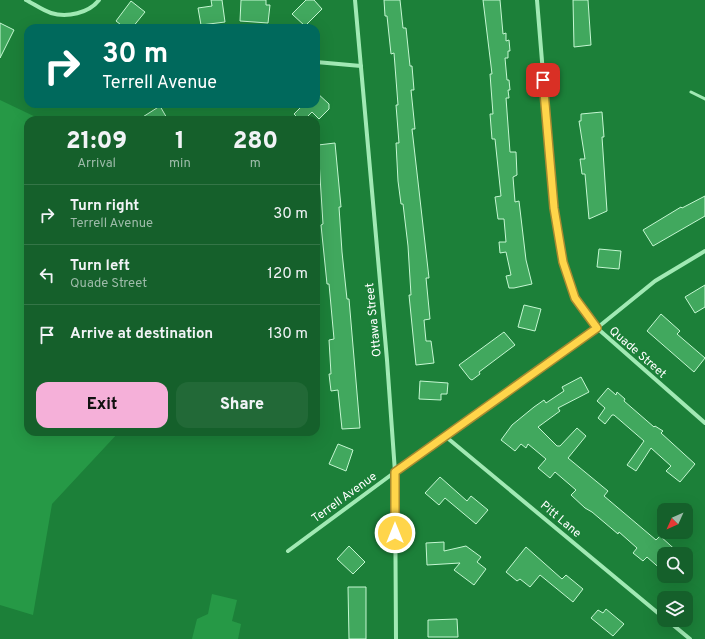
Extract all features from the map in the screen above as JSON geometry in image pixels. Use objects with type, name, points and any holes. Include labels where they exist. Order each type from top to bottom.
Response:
[{"type":"street","points":[[26,0],[51,13],[61,14],[78,13],[89,9],[100,0]]},
{"type":"street","name":"Ottawa Street","points":[[354,0],[361,66],[395,472],[396,639]]},
{"type":"street","name":"Quade Street","points":[[537,0],[554,208],[558,240],[571,290],[583,311],[597,328],[705,424]]},
{"type":"street","points":[[320,62],[361,66]]},
{"type":"street","name":"Terrell Avenue","points":[[288,551],[395,472],[597,328],[655,281],[705,251]]},
{"type":"street","name":"Pitt Lane","points":[[445,436],[657,612]]},
{"type":"street","points":[[675,627],[690,639]]},
{"type":"lane","points":[[691,92],[705,99]]},
{"type":"green space","points":[[0,100],[34,116],[24,116],[24,436],[115,436],[52,504],[33,615],[0,605]]},
{"type":"green space","points":[[212,594],[237,600],[232,621],[241,624],[238,639],[192,639],[197,619],[208,614]]},
{"type":"building","points":[[211,0],[222,0],[225,22],[201,24],[198,8],[212,6]]},
{"type":"building","points":[[241,0],[266,0],[266,5],[270,5],[268,23],[240,21]]},
{"type":"building","points":[[306,0],[314,0],[322,9],[307,24],[303,24],[292,14]]},
{"type":"building","points":[[384,0],[400,0],[403,28],[406,28],[410,66],[412,66],[414,90],[411,90],[415,129],[412,129],[429,278],[426,278],[430,319],[424,320],[426,341],[431,341],[434,363],[416,365],[409,295],[411,295],[408,246],[403,204],[401,204],[398,181],[396,143],[399,143],[396,105],[398,105],[394,53],[391,54]]},
{"type":"building","points":[[483,0],[500,0],[503,34],[506,33],[506,41],[509,40],[510,51],[508,51],[508,58],[505,58],[507,80],[509,80],[510,90],[508,90],[509,98],[506,98],[510,152],[516,152],[517,175],[513,177],[515,202],[519,201],[526,260],[532,284],[514,288],[509,288],[506,276],[511,275],[506,252],[500,253],[499,242],[506,242],[504,219],[498,219],[495,197],[501,196],[495,139],[492,139],[490,114],[493,114],[490,74],[492,74]]},
{"type":"building","points":[[573,0],[588,0],[591,45],[574,47]]},
{"type":"building","points":[[131,1],[145,12],[135,24],[120,24],[116,21]]},
{"type":"building","points":[[0,23],[14,30],[0,58]]},
{"type":"building","points":[[320,96],[329,104],[329,109],[320,118],[320,116],[316,116],[312,112],[308,116],[296,116],[294,114],[300,108],[320,108]]},
{"type":"building","points":[[157,108],[161,108],[166,116],[144,116]]},
{"type":"building","points":[[602,112],[604,137],[602,137],[607,211],[589,219],[585,174],[582,174],[580,159],[585,159],[579,121],[581,121],[581,114]]},
{"type":"building","points":[[335,143],[341,207],[339,207],[342,252],[347,299],[349,299],[360,428],[342,429],[338,390],[331,391],[329,374],[331,374],[329,340],[334,339],[329,284],[327,284],[321,225],[323,224],[320,177],[320,145]]},
{"type":"building","points":[[705,196],[705,216],[653,246],[643,230],[681,207],[682,208]]},
{"type":"building","points":[[599,249],[621,251],[619,269],[597,267]]},
{"type":"building","points":[[705,285],[705,307],[695,313],[685,297]]},
{"type":"building","points":[[524,305],[541,309],[535,331],[518,327]]},
{"type":"building","points":[[661,314],[680,331],[677,334],[705,358],[694,372],[647,331]]},
{"type":"building","points":[[504,332],[515,345],[479,372],[480,374],[472,380],[470,379],[459,365]]},
{"type":"building","points":[[581,377],[589,392],[558,408],[560,411],[538,427],[557,446],[560,446],[577,428],[586,436],[568,458],[608,491],[604,496],[656,540],[663,539],[672,547],[657,547],[657,566],[647,557],[643,561],[633,553],[637,548],[619,532],[618,534],[585,508],[571,495],[576,490],[555,472],[550,478],[538,468],[546,459],[528,444],[526,448],[521,444],[515,451],[501,440],[512,425],[534,407],[544,400],[546,403],[564,391],[562,387]]},
{"type":"building","points":[[420,381],[448,383],[447,394],[441,394],[441,400],[419,399]]},
{"type":"building","points":[[608,388],[616,395],[617,392],[625,399],[624,401],[654,427],[655,426],[663,431],[661,433],[695,464],[680,482],[666,471],[671,466],[651,448],[636,471],[627,465],[644,441],[614,415],[612,415],[605,424],[598,418],[605,408],[597,401]]},
{"type":"building","points":[[338,444],[353,450],[346,471],[329,464]]},
{"type":"building","points":[[440,477],[467,501],[471,496],[488,510],[476,524],[445,498],[439,505],[425,493]]},
{"type":"building","points":[[444,542],[444,551],[466,546],[481,557],[477,562],[486,569],[474,585],[454,570],[460,563],[427,565],[426,543]]},
{"type":"building","points":[[349,546],[365,562],[353,574],[337,559]]},
{"type":"building","points":[[526,547],[562,579],[566,575],[583,589],[573,602],[540,575],[530,587],[520,579],[517,581],[506,572]]},
{"type":"building","points":[[348,587],[366,587],[366,639],[349,639]]},
{"type":"building","points":[[606,609],[624,624],[613,636],[591,618],[598,610],[603,613]]},
{"type":"building","points":[[457,619],[458,637],[428,637],[428,620]]},
{"type":"route","points":[[395,533],[395,472],[597,328],[583,311],[571,290],[558,240],[543,80]]}]
